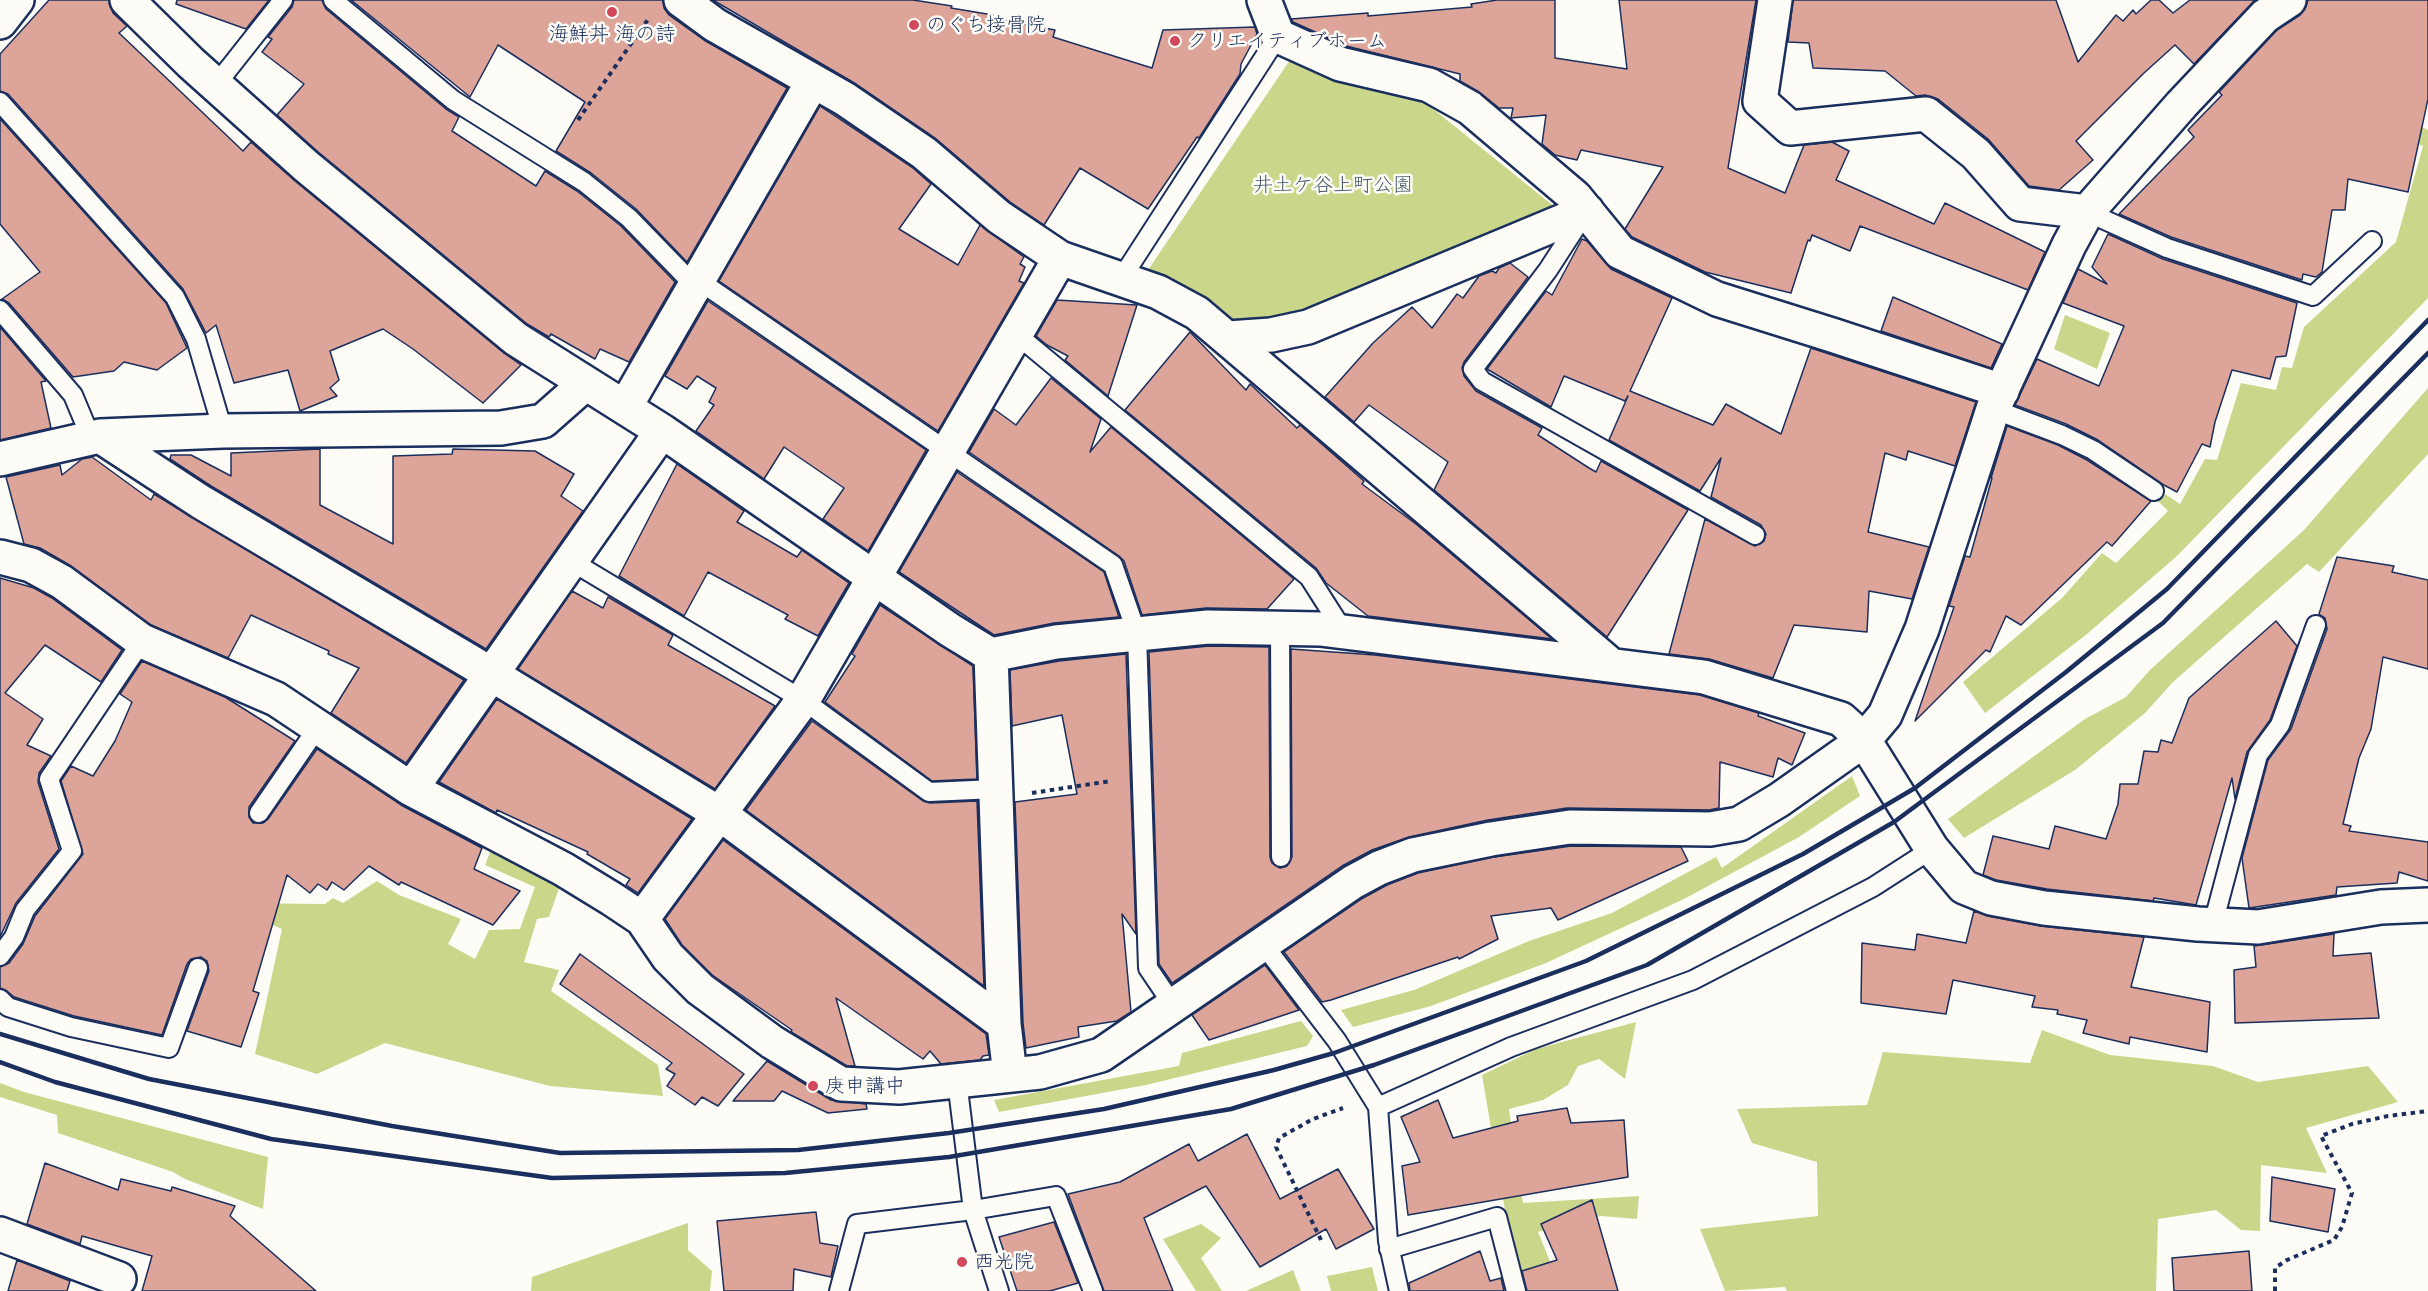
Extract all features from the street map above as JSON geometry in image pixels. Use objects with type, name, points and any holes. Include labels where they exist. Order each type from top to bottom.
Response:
[{"type":"street","points":[[127,0],[215,86],[306,166],[516,339],[662,431],[950,630],[991,655],[1056,642],[1208,627],[1280,628],[1344,632],[1704,677],[1841,719],[1864,740],[1932,849],[1964,887],[1991,898],[2044,908],[2258,927],[2381,907],[2428,905]]},
{"type":"street","points":[[1264,0],[1278,36],[1340,64],[1429,85],[1470,108],[1575,197],[1620,252],[1717,299],[1835,336],[1997,400]]},
{"type":"street","points":[[1775,0],[1760,101],[1790,128],[1926,114],[1976,154],[2020,204],[2087,212]]},
{"type":"street","points":[[0,557],[31,565],[62,582],[142,641],[276,699],[411,789],[563,869],[642,919],[668,957],[700,989],[772,1042],[841,1084],[899,1087],[1040,1072],[1101,1055],[1353,882],[1380,868],[1413,855],[1491,839],[1570,827],[1710,829],[1739,824],[1779,800],[1864,740],[1885,715],[1922,629],[1997,400],[2069,245],[2087,212],[2189,96],[2265,16],[2289,0]]},
{"type":"street","points":[[668,5],[715,25],[845,99],[924,153],[999,217],[1060,258],[1158,292],[1197,314],[1611,666]]},
{"type":"street","points":[[625,407],[813,81]]},
{"type":"street","points":[[1228,338],[1271,335],[1308,327],[1587,211]]},
{"type":"street","points":[[642,919],[803,700],[1060,258]]},
{"type":"street","points":[[0,459],[95,437],[223,431],[501,428],[543,422],[586,383]]},
{"type":"street","points":[[411,789],[662,431]]},
{"type":"street","points":[[95,437],[720,814],[1004,1024]]},
{"type":"street","points":[[991,655],[1004,1024],[1010,1075]]},
{"type":"street","points":[[0,1234],[119,1279]]},
{"type":"lane","points":[[215,86],[283,0]]},
{"type":"lane","points":[[333,0],[453,100],[584,182],[628,218],[697,283],[1113,565],[1137,634],[1148,968],[1173,1005]]},
{"type":"lane","points":[[1121,279],[1278,36]]},
{"type":"lane","points":[[0,102],[175,297],[196,339],[223,431]]},
{"type":"lane","points":[[1587,211],[1548,270],[1473,369],[1482,381],[1755,535]]},
{"type":"lane","points":[[2087,212],[2167,248],[2313,296],[2372,241]]},
{"type":"lane","points":[[0,310],[73,395],[95,437]]},
{"type":"lane","points":[[1016,334],[1309,577],[1344,632]]},
{"type":"lane","points":[[1997,400],[2093,450],[2154,491]]},
{"type":"lane","points":[[571,561],[803,700],[929,792],[996,794]]},
{"type":"lane","points":[[2213,924],[2258,755],[2280,724],[2316,625]]},
{"type":"lane","points":[[1280,628],[1281,857]]},
{"type":"lane","points":[[0,956],[14,937],[26,910],[72,851],[49,779],[142,641]]},
{"type":"lane","points":[[260,813],[318,727]]},
{"type":"lane","points":[[1375,1102],[1510,1047],[1693,980],[1873,887],[1932,849]]},
{"type":"lane","points":[[1263,944],[1337,1041],[1375,1102],[1389,1250],[1399,1291]]},
{"type":"lane","points":[[0,999],[8,1007],[71,1027],[169,1048],[198,968]]},
{"type":"lane","points":[[957,1081],[973,1210],[999,1291]]},
{"type":"lane","points":[[839,1291],[856,1224],[973,1210],[1056,1196],[1093,1291]]},
{"type":"lane","points":[[1389,1250],[1497,1217],[1516,1291]]},
{"type":"path","points":[[578,120],[668,5]]},
{"type":"path","points":[[996,794],[1141,776]]},
{"type":"path","points":[[1322,1240],[1276,1147],[1278,1138],[1313,1119],[1375,1102]]},
{"type":"path","points":[[2274,1291],[2275,1268],[2287,1260],[2334,1240],[2342,1227],[2352,1193],[2320,1136],[2352,1124],[2388,1116],[2428,1111]]},
{"type":"green space","name":"井土ケ谷上町公園","points":[[1290,60],[1427,104],[1561,212],[1291,315],[1237,321],[1148,270]]},
{"type":"green space","points":[[2405,119],[2428,130],[2428,298],[2177,556],[2087,634],[1985,713],[1963,682],[2062,598],[2102,553],[2116,563],[2168,511],[2158,501],[2165,494],[2180,504],[2205,459],[2217,460],[2241,383],[2276,390],[2282,367],[2292,368],[2304,327],[2396,242],[2423,146],[2405,139]]},
{"type":"green space","points":[[2065,315],[2110,333],[2097,369],[2054,349]]},
{"type":"green space","points":[[2428,388],[2428,454],[2319,572],[2307,564],[2173,682],[2145,713],[2075,770],[1964,838],[1948,819],[2085,719],[2126,697],[2150,670],[2304,530]]},
{"type":"green space","points":[[1852,776],[1860,796],[1799,837],[1684,899],[1546,963],[1431,1006],[1353,1027],[1341,1010],[1414,990],[1529,941],[1612,913],[1716,857],[1722,868]]},
{"type":"green space","points":[[493,845],[562,880],[549,917],[537,919],[524,962],[559,970],[551,991],[658,1065],[663,1096],[550,1086],[385,1043],[317,1074],[255,1054],[282,929],[223,903],[325,904],[333,898],[343,903],[377,881],[399,895],[461,919],[448,944],[475,959],[489,930],[520,929],[535,887],[485,865]]},
{"type":"green space","points":[[1301,1021],[1313,1036],[1307,1046],[1146,1085],[999,1112],[994,1100],[1179,1066],[1182,1053]]},
{"type":"green space","points":[[1636,1022],[1625,1079],[1599,1059],[1578,1066],[1568,1085],[1543,1100],[1509,1109],[1523,1203],[1639,1196],[1637,1219],[1601,1216],[1538,1232],[1560,1286],[1544,1291],[1526,1291],[1505,1210],[1482,1075],[1536,1049]]},
{"type":"green space","points":[[2042,1030],[2110,1055],[2213,1066],[2258,1082],[2368,1066],[2398,1102],[2306,1128],[2327,1173],[2261,1165],[2260,1231],[2241,1230],[2216,1210],[2158,1219],[2156,1291],[1787,1291],[1785,1287],[1725,1291],[1700,1229],[1818,1216],[1817,1162],[1752,1143],[1737,1109],[1867,1105],[1883,1052],[2030,1063]]},
{"type":"green space","points":[[0,1083],[24,1092],[268,1157],[263,1209],[185,1179],[173,1172],[58,1133],[57,1115],[0,1097]]},
{"type":"green space","points":[[688,1223],[688,1250],[712,1271],[710,1291],[531,1291],[532,1277]]},
{"type":"green space","points":[[1201,1224],[1221,1238],[1201,1258],[1222,1291],[1196,1291],[1163,1239]]},
{"type":"green space","points":[[1372,1267],[1378,1291],[1331,1291],[1327,1276]]},
{"type":"green space","points":[[1293,1270],[1301,1291],[1246,1291]]},
{"type":"building","points":[[49,0],[109,0],[113,13],[127,26],[119,33],[243,151],[251,142],[294,180],[521,365],[483,403],[383,329],[330,351],[339,380],[330,388],[337,396],[300,411],[288,370],[234,383],[216,325],[206,333],[183,289],[8,94],[0,91],[0,54]]},
{"type":"building","points":[[177,0],[269,0],[246,29],[176,4]]},
{"type":"building","points":[[294,0],[322,0],[326,9],[446,109],[459,117],[452,131],[536,186],[545,171],[577,191],[621,226],[675,282],[629,362],[600,349],[595,359],[551,334],[549,337],[527,324],[318,152],[277,115],[304,84],[262,52],[272,39],[268,37],[292,7]]},
{"type":"building","points":[[351,0],[663,0],[664,8],[669,15],[704,40],[787,88],[687,262],[636,209],[591,173],[556,151],[585,102],[498,45],[470,97]]},
{"type":"building","points":[[713,0],[913,0],[952,6],[951,8],[993,15],[992,18],[1055,30],[1053,37],[1152,68],[1163,30],[1255,27],[1257,34],[1241,64],[1240,74],[1199,138],[1197,137],[1148,209],[1080,168],[1044,225],[1010,202],[935,138],[856,84]]},
{"type":"building","points":[[1497,0],[1555,0],[1555,58],[1627,69],[1619,0],[1756,0],[1728,168],[1785,193],[1804,145],[1832,142],[1849,151],[1836,180],[1934,224],[1945,203],[2045,252],[2028,290],[1860,226],[1850,251],[1812,235],[1810,241],[1808,240],[1791,293],[1705,272],[1632,237],[1625,229],[1663,167],[1581,150],[1577,160],[1555,155],[1542,144],[1546,115],[1511,118],[1513,108],[1499,108],[1460,81],[1460,74],[1346,46],[1293,22],[1291,19],[1368,13],[1368,16],[1472,7],[1471,4]]},
{"type":"building","points":[[1793,0],[2056,0],[2078,62],[2116,15],[2123,21],[2133,10],[2136,14],[2151,0],[2159,0],[2173,13],[2190,0],[2255,0],[2194,64],[2175,45],[2144,73],[2076,141],[2093,160],[2059,190],[2029,186],[1988,139],[1938,99],[1925,95],[1916,96],[1885,71],[1813,68],[1809,43],[1788,42]]},
{"type":"building","points":[[2308,0],[2428,0],[2428,99],[2408,192],[2348,179],[2345,210],[2332,210],[2322,272],[2316,277],[2303,274],[2302,280],[2171,237],[2119,214],[2194,137],[2188,130],[2222,95],[2219,92],[2277,30],[2300,15]]},
{"type":"building","points":[[820,106],[913,168],[931,184],[899,229],[958,265],[980,225],[1024,257],[1020,264],[1025,267],[1019,281],[1024,283],[938,431],[719,281]]},
{"type":"building","points":[[0,119],[166,303],[187,348],[157,370],[124,362],[114,371],[73,377],[9,303],[2,299],[40,272],[0,224]]},
{"type":"building","points":[[2108,234],[2163,259],[2297,303],[2286,356],[2276,357],[2270,379],[2232,370],[2215,422],[2210,447],[2202,444],[2177,492],[2098,440],[2066,424],[2015,405],[2037,359],[2099,386],[2124,326],[2063,303],[2078,269],[2107,284],[2092,267]]},
{"type":"building","points":[[1582,239],[1587,241],[1611,269],[1672,298],[1630,391],[1713,425],[1726,404],[1781,434],[1811,348],[1976,402],[1955,466],[1908,451],[1906,460],[1885,453],[1868,532],[1929,547],[1912,599],[1869,591],[1867,632],[1794,625],[1773,678],[1709,659],[1669,654],[1705,519],[1755,546],[1764,541],[1766,534],[1761,525],[1711,497],[1721,458],[1700,491],[1609,440],[1628,396],[1625,401],[1564,376],[1551,407],[1487,369],[1546,291],[1552,295]]},
{"type":"building","points":[[1510,263],[1528,277],[1464,362],[1462,368],[1464,376],[1476,391],[1542,428],[1538,435],[1589,468],[1596,472],[1601,461],[1688,510],[1607,637],[1434,490],[1448,462],[1369,405],[1354,422],[1325,397],[1373,343],[1412,307],[1432,328],[1457,294],[1463,298],[1479,276],[1492,271],[1496,273],[1499,268]]},
{"type":"building","points":[[1893,297],[2002,344],[1991,368],[1881,331]]},
{"type":"building","points":[[1057,300],[1137,305],[1108,396],[1065,360],[1068,356],[1047,345],[1036,336]]},
{"type":"building","points":[[708,301],[926,450],[868,551],[823,519],[844,488],[784,447],[764,479],[696,431],[714,405],[709,402],[716,388],[697,376],[687,389],[665,376]]},
{"type":"building","points":[[0,327],[46,381],[41,382],[51,428],[0,440]]},
{"type":"building","points":[[1190,332],[1246,390],[1250,384],[1297,428],[1300,425],[1364,481],[1362,484],[1416,524],[1552,639],[1368,616],[1326,583],[1316,568],[1125,410]]},
{"type":"building","points":[[1051,378],[1101,419],[1090,452],[1111,427],[1294,579],[1267,609],[1206,608],[1142,615],[1124,561],[1119,556],[969,452],[994,409],[1016,425]]},
{"type":"building","points":[[2007,426],[2058,445],[2087,460],[2151,501],[2112,546],[2107,542],[2021,625],[2006,616],[1990,652],[1986,650],[1915,721],[1954,607],[1949,606],[1965,556],[1970,557]]},
{"type":"building","points":[[320,449],[320,505],[393,544],[393,456],[452,454],[453,449],[535,451],[574,474],[561,496],[583,511],[486,649],[211,486],[170,459],[171,455],[191,455],[231,476],[231,453]]},
{"type":"building","points":[[92,457],[151,500],[154,494],[464,680],[406,763],[331,713],[359,668],[328,654],[329,651],[251,615],[228,658],[151,625],[71,566],[40,548],[24,544],[6,477],[60,465],[62,475],[82,459]]},
{"type":"building","points":[[677,464],[744,511],[737,522],[797,557],[802,550],[849,583],[818,636],[785,619],[788,615],[708,572],[684,616],[619,576]]},
{"type":"building","points":[[957,472],[1104,572],[1119,617],[1054,623],[994,635],[899,572]]},
{"type":"building","points":[[2337,557],[2394,566],[2392,572],[2428,580],[2428,669],[2383,657],[2371,729],[2359,758],[2343,824],[2351,826],[2349,831],[2428,842],[2428,881],[2399,872],[2397,883],[2337,887],[2336,895],[2249,908],[2242,858],[2268,760],[2291,729],[2327,629],[2325,618],[2319,614]]},
{"type":"building","points":[[0,578],[34,588],[52,598],[122,650],[101,682],[45,645],[5,693],[43,719],[27,745],[51,756],[39,773],[38,782],[59,849],[16,903],[0,937]]},
{"type":"building","points":[[572,591],[603,608],[608,597],[673,635],[668,645],[775,706],[715,789],[518,669]]},
{"type":"building","points":[[880,605],[973,666],[977,779],[932,781],[825,702],[855,656],[852,654]]},
{"type":"building","points":[[2276,621],[2297,646],[2270,720],[2247,752],[2235,799],[2232,778],[2196,905],[2154,898],[2153,901],[2047,889],[1996,880],[1983,875],[1993,836],[2049,849],[2055,826],[2106,839],[2118,804],[2120,784],[2138,784],[2144,751],[2158,752],[2161,740],[2172,743],[2189,698]]},
{"type":"building","points":[[1209,646],[1269,647],[1270,857],[1272,863],[1280,868],[1287,866],[1292,857],[1291,649],[1375,655],[1700,695],[1759,713],[1758,716],[1805,733],[1792,765],[1778,758],[1773,777],[1720,762],[1719,808],[1709,810],[1567,808],[1488,820],[1409,837],[1372,850],[1342,866],[1172,983],[1159,964],[1149,652]]},
{"type":"building","points":[[1126,654],[1136,934],[1122,914],[1131,1012],[1117,1021],[1078,1027],[1079,1037],[1026,1048],[1023,1023],[1015,802],[1077,794],[1062,715],[1012,726],[1010,670],[1059,661]]},
{"type":"building","points":[[142,661],[225,697],[295,741],[249,807],[249,817],[253,823],[263,823],[268,819],[317,749],[401,805],[482,848],[474,869],[520,891],[493,925],[401,882],[399,885],[369,866],[344,890],[332,882],[327,890],[318,884],[310,893],[287,875],[253,991],[259,993],[241,1047],[187,1031],[209,971],[207,961],[201,957],[191,959],[187,964],[162,1035],[74,1016],[14,997],[0,988],[0,967],[9,963],[23,944],[35,916],[83,854],[61,781],[71,766],[93,776],[115,741],[132,702],[120,694]]},
{"type":"building","points":[[497,699],[692,819],[638,893],[626,885],[630,879],[587,854],[588,852],[497,810],[496,813],[439,782]]},
{"type":"building","points":[[812,721],[923,801],[930,803],[977,801],[984,986],[746,810]]},
{"type":"building","points":[[723,840],[986,1034],[989,1055],[983,1056],[980,1060],[941,1064],[930,1051],[923,1059],[836,998],[855,1066],[847,1066],[791,1032],[792,1030],[712,975],[682,945],[665,919]]},
{"type":"building","points":[[1571,846],[1681,847],[1688,861],[1558,920],[1551,908],[1491,916],[1498,939],[1459,959],[1458,957],[1331,1000],[1322,1002],[1284,952],[1363,898],[1387,885],[1418,873],[1494,857]]},
{"type":"building","points":[[1974,911],[1988,916],[2041,926],[2144,937],[2131,987],[2210,1002],[2207,1052],[2130,1037],[2129,1044],[2083,1033],[2087,1020],[2057,1014],[2058,1010],[2032,1007],[2035,996],[1953,980],[1946,1014],[1861,1003],[1862,943],[1915,950],[1917,934],[1966,943]]},
{"type":"building","points":[[2334,934],[2333,956],[2371,953],[2379,1018],[2235,1023],[2234,970],[2256,967],[2254,946]]},
{"type":"building","points":[[580,954],[744,1074],[718,1106],[702,1097],[695,1105],[667,1086],[675,1074],[666,1069],[672,1063],[560,984]]},
{"type":"building","points":[[1265,965],[1299,1010],[1209,1040],[1192,1015]]},
{"type":"building","points":[[767,1061],[831,1100],[866,1104],[867,1109],[828,1113],[782,1091],[774,1101],[733,1101]]},
{"type":"building","points":[[1438,1100],[1453,1138],[1518,1121],[1517,1116],[1567,1108],[1571,1123],[1624,1120],[1628,1177],[1408,1215],[1402,1166],[1420,1162],[1401,1117]]},
{"type":"building","points":[[1247,1134],[1280,1199],[1338,1169],[1374,1229],[1336,1249],[1326,1229],[1260,1267],[1206,1186],[1144,1218],[1173,1291],[1104,1291],[1068,1194],[1120,1182],[1189,1144],[1198,1161]]},
{"type":"building","points":[[45,1163],[118,1190],[121,1179],[171,1191],[172,1187],[235,1206],[230,1216],[316,1291],[142,1291],[152,1256],[82,1236],[80,1244],[27,1224]]},
{"type":"building","points":[[2272,1177],[2335,1189],[2328,1232],[2270,1221]]},
{"type":"building","points":[[1592,1200],[1618,1291],[1527,1291],[1522,1271],[1557,1260],[1541,1224]]},
{"type":"building","points":[[816,1212],[820,1243],[838,1246],[831,1277],[794,1269],[793,1291],[724,1291],[717,1221]]},
{"type":"building","points":[[1054,1222],[1078,1283],[1050,1291],[1017,1291],[999,1237]]},
{"type":"building","points":[[1480,1251],[1490,1281],[1501,1278],[1504,1291],[1410,1291],[1409,1283]]},
{"type":"building","points":[[2249,1251],[2252,1291],[2174,1291],[2172,1258]]},
{"type":"building","points":[[17,1260],[70,1281],[67,1291],[8,1291]]},
{"type":"railway","points":[[0,1034],[149,1079],[392,1126],[560,1153],[798,1150],[949,1133],[1104,1109],[1274,1070],[1334,1053],[1586,961],[1803,854],[1915,788],[2066,672],[2167,589],[2428,320]]},
{"type":"railway","points":[[0,1062],[55,1082],[271,1139],[552,1178],[785,1173],[949,1157],[1231,1109],[1374,1065],[1647,965],[1894,822],[2163,623],[2428,353]]},
{"type":"place","name":"海鮮丼 海の詩","points":[[612,12]]},
{"type":"place","name":"のぐち接骨院","points":[[914,25]]},
{"type":"place","name":"クリエイティブホーム","points":[[1175,41]]},
{"type":"place","name":"庚申講中","points":[[813,1086]]},
{"type":"place","name":"西光院","points":[[962,1262]]}]
